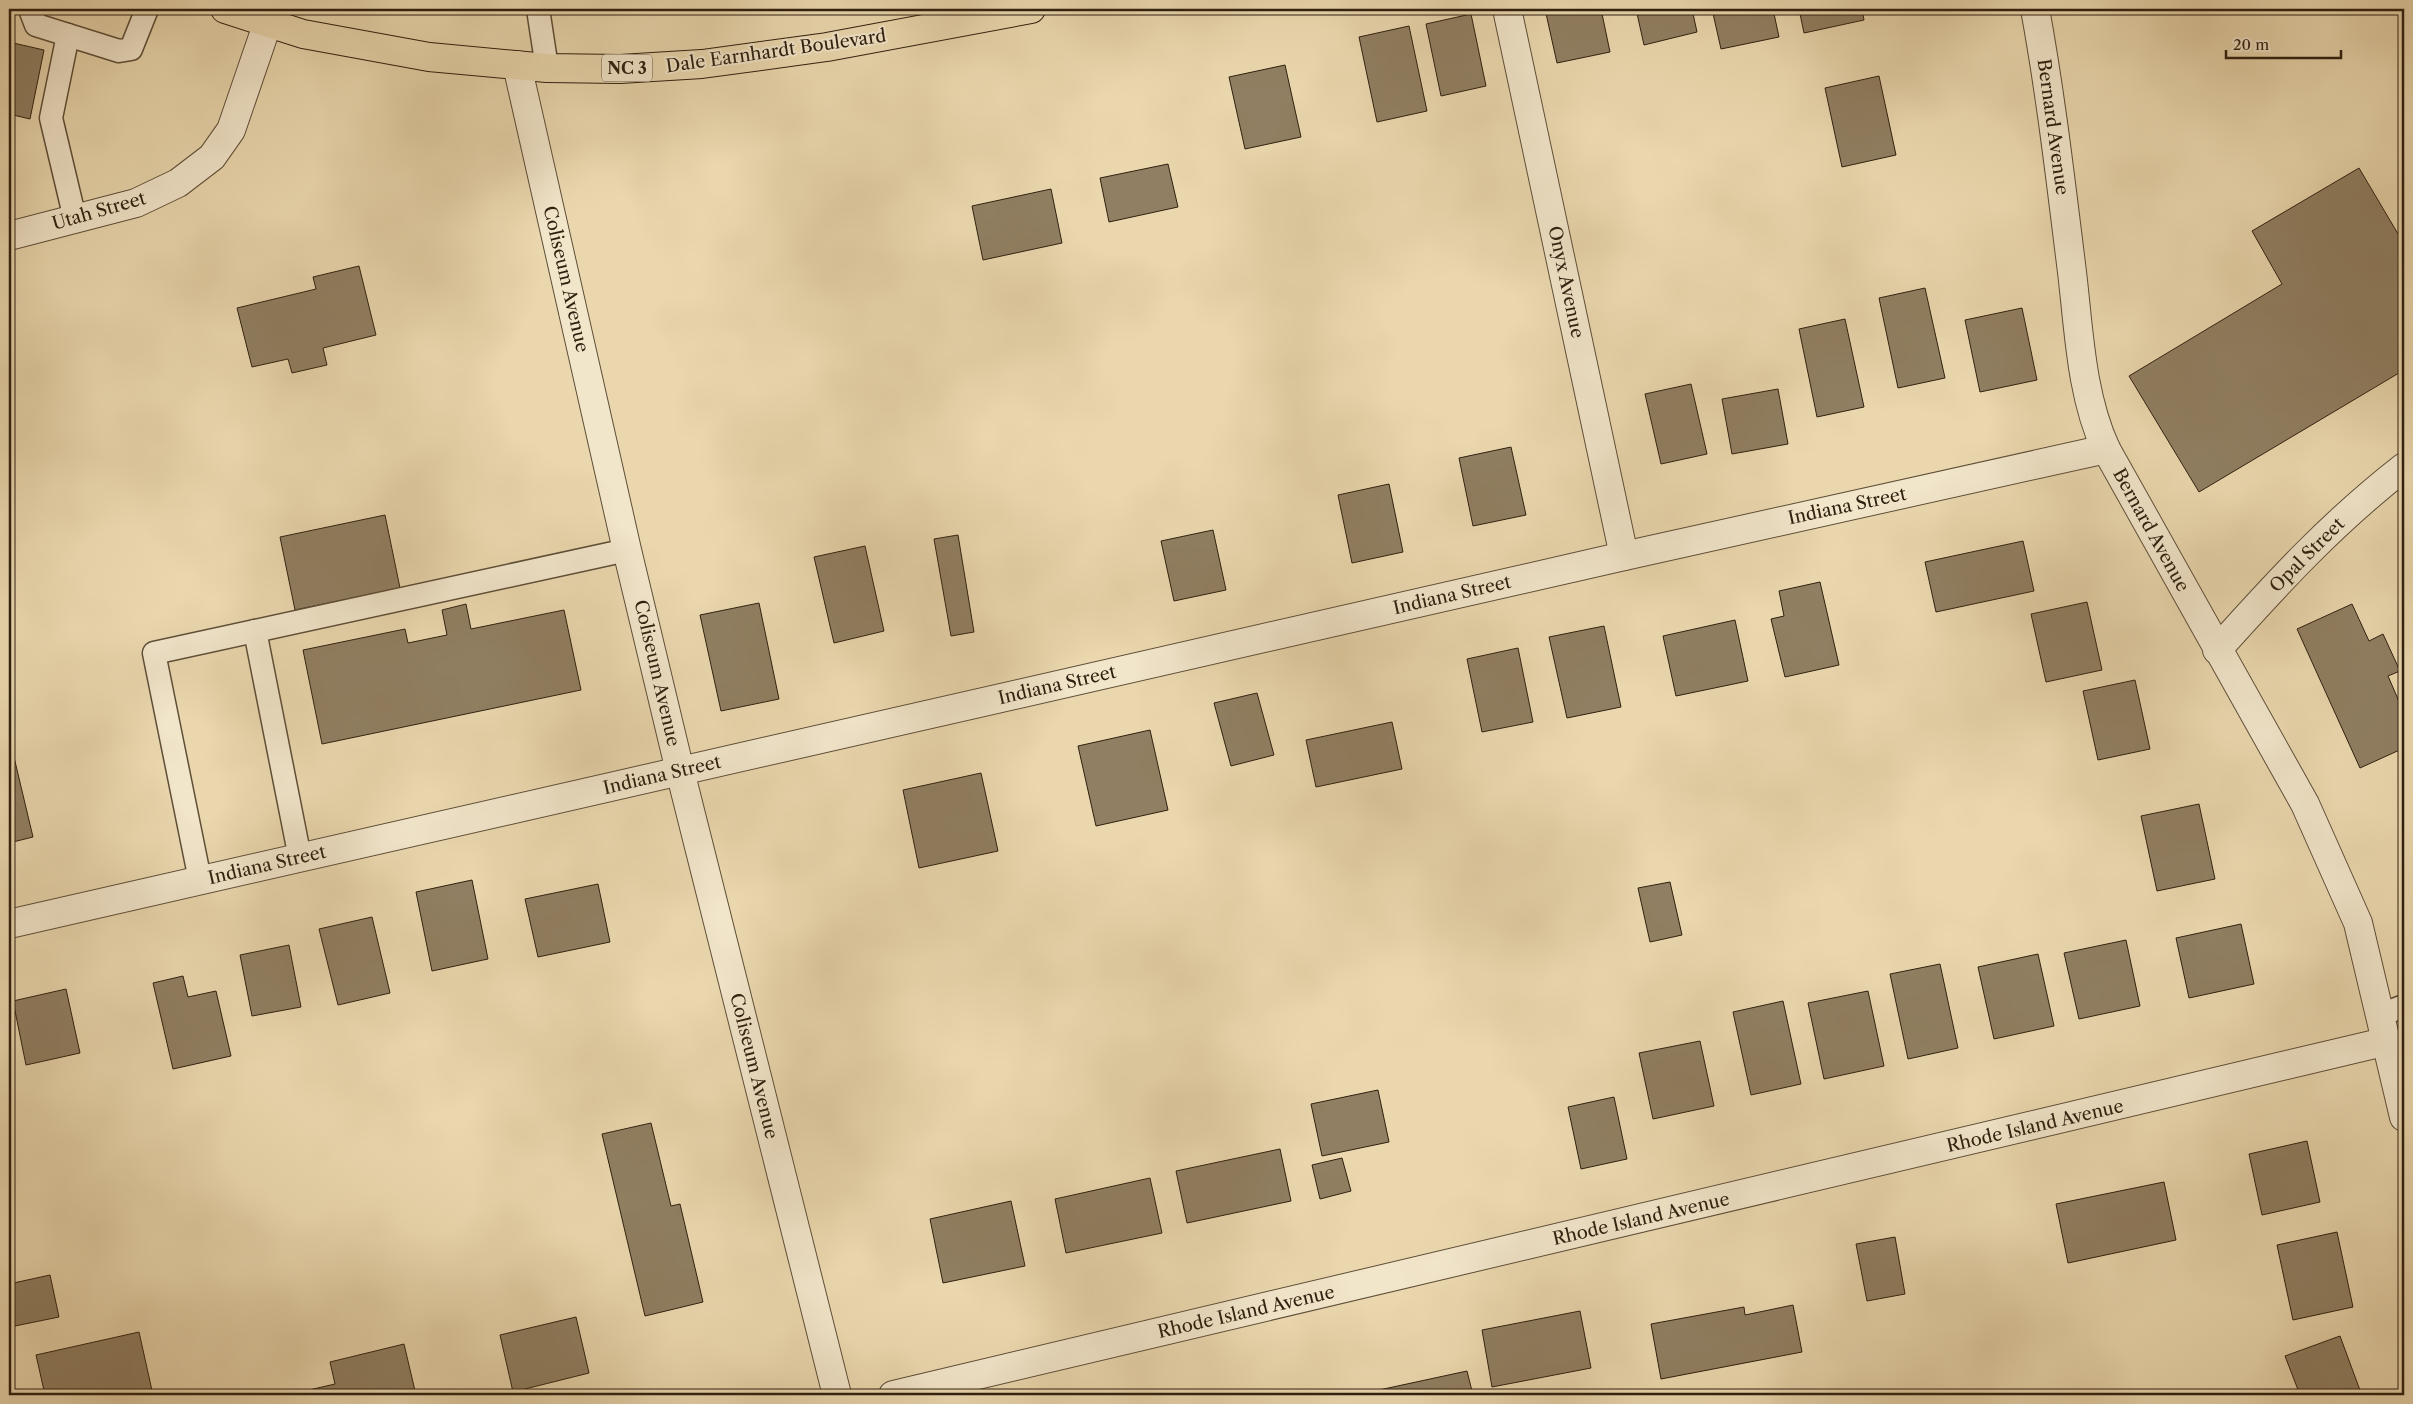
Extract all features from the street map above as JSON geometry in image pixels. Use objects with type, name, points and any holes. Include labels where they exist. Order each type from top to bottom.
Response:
[{"type":"main road","name":"Dale Earnhardt Boulevard","points":[[225,9],[269,15],[303,34],[429,57],[547,68],[620,69],[702,64],[827,47],[978,14],[1030,9]]},
{"type":"street","name":"Onyx Avenue","points":[[1507,9],[1624,556]]},
{"type":"street","name":"Bernard Avenue","points":[[2035,9],[2050,91],[2082,358],[2095,425],[2106,449],[2217,650],[2305,804],[2358,923],[2393,1010],[2388,1041],[2404,1117]]},
{"type":"street","name":"Utah Street","points":[[9,236],[136,203],[178,183],[212,157],[232,130],[269,15]]},
{"type":"street","name":"Coliseum Avenue","points":[[517,65],[627,550],[680,771],[837,1395]]},
{"type":"street","name":"Indiana Street","points":[[9,924],[1624,556],[2106,449]]},
{"type":"street","name":"Opal Street","points":[[2217,650],[2298,560],[2370,494],[2404,467]]},
{"type":"street","name":"Rhode Island Avenue","points":[[893,1395],[2388,1041]]},
{"type":"lane","points":[[31,9],[36,25],[119,51],[131,49],[147,9]]},
{"type":"lane","points":[[538,9],[547,68]]},
{"type":"lane","points":[[68,35],[51,118],[75,219]]},
{"type":"lane","points":[[200,880],[154,653],[627,550]]},
{"type":"lane","points":[[255,631],[300,858]]},
{"type":"building","points":[[1545,9],[1601,9],[1610,52],[1557,63]]},
{"type":"building","points":[[1636,9],[1692,9],[1697,32],[1644,45]]},
{"type":"building","points":[[1712,9],[1773,9],[1779,37],[1721,49]]},
{"type":"building","points":[[1799,9],[1862,9],[1864,20],[1804,33]]},
{"type":"building","points":[[1471,14],[1486,86],[1441,96],[1426,24]]},
{"type":"building","points":[[1409,26],[1427,111],[1377,122],[1359,37]]},
{"type":"building","points":[[9,42],[44,50],[30,119],[9,114]]},
{"type":"building","points":[[1285,65],[1301,137],[1245,149],[1229,77]]},
{"type":"building","points":[[1879,76],[1896,155],[1842,167],[1825,88]]},
{"type":"building","points":[[1168,164],[1178,207],[1109,222],[1100,178]]},
{"type":"building","points":[[2359,168],[2404,244],[2404,370],[2199,492],[2129,376],[2282,284],[2252,231]]},
{"type":"building","points":[[1051,189],[1062,243],[983,260],[972,206]]},
{"type":"building","points":[[359,266],[376,335],[323,348],[327,365],[292,373],[288,359],[252,367],[237,308],[316,289],[313,277]]},
{"type":"building","points":[[1925,288],[1945,378],[1898,388],[1879,298]]},
{"type":"building","points":[[2022,308],[2037,380],[1980,392],[1965,320]]},
{"type":"building","points":[[1845,319],[1864,407],[1817,417],[1799,329]]},
{"type":"building","points":[[1691,384],[1707,454],[1661,464],[1645,394]]},
{"type":"building","points":[[1778,389],[1788,444],[1732,454],[1722,399]]},
{"type":"building","points":[[1511,447],[1526,515],[1473,526],[1459,458]]},
{"type":"building","points":[[1389,484],[1403,552],[1352,563],[1338,495]]},
{"type":"building","points":[[385,515],[400,588],[295,610],[280,537]]},
{"type":"building","points":[[1213,530],[1226,590],[1174,601],[1161,541]]},
{"type":"building","points":[[958,535],[974,632],[951,636],[934,539]]},
{"type":"building","points":[[2023,541],[2034,591],[1936,612],[1925,562]]},
{"type":"building","points":[[865,546],[884,631],[834,643],[814,557]]},
{"type":"building","points":[[1820,582],[1839,665],[1785,677],[1771,619],[1784,616],[1779,591]]},
{"type":"building","points":[[2087,602],[2102,670],[2046,682],[2031,614]]},
{"type":"building","points":[[759,603],[779,699],[721,711],[700,615]]},
{"type":"building","points":[[466,604],[471,629],[564,610],[581,690],[322,744],[303,650],[405,629],[408,643],[447,635],[442,610]]},
{"type":"building","points":[[2352,604],[2369,641],[2383,634],[2400,671],[2388,676],[2404,713],[2404,748],[2360,768],[2297,629]]},
{"type":"building","points":[[1735,620],[1748,681],[1676,696],[1663,636]]},
{"type":"building","points":[[1604,626],[1621,707],[1567,718],[1549,637]]},
{"type":"building","points":[[1518,648],[1533,722],[1482,732],[1467,659]]},
{"type":"building","points":[[2135,680],[2150,749],[2098,760],[2083,691]]},
{"type":"building","points":[[1257,693],[1274,755],[1231,766],[1214,703]]},
{"type":"building","points":[[1392,722],[1402,769],[1316,787],[1306,740]]},
{"type":"building","points":[[1150,730],[1168,810],[1096,826],[1078,746]]},
{"type":"building","points":[[13,753],[33,837],[9,843],[9,754]]},
{"type":"building","points":[[981,773],[998,851],[919,868],[903,790]]},
{"type":"building","points":[[2199,804],[2215,879],[2157,891],[2141,816]]},
{"type":"building","points":[[472,880],[488,959],[432,971],[416,892]]},
{"type":"building","points":[[1670,882],[1682,935],[1650,942],[1638,888]]},
{"type":"building","points":[[598,884],[610,942],[538,957],[525,899]]},
{"type":"building","points":[[372,917],[390,993],[338,1005],[319,929]]},
{"type":"building","points":[[2241,924],[2254,984],[2189,998],[2176,938]]},
{"type":"building","points":[[2126,940],[2140,1006],[2079,1019],[2064,953]]},
{"type":"building","points":[[289,945],[301,1007],[252,1016],[240,955]]},
{"type":"building","points":[[2038,954],[2054,1026],[1994,1039],[1978,967]]},
{"type":"building","points":[[1940,964],[1958,1048],[1908,1059],[1890,974]]},
{"type":"building","points":[[183,976],[188,997],[216,991],[231,1056],[173,1069],[153,983]]},
{"type":"building","points":[[66,989],[80,1053],[26,1065],[13,1001]]},
{"type":"building","points":[[1868,991],[1884,1066],[1824,1079],[1808,1003]]},
{"type":"building","points":[[1783,1001],[1801,1084],[1751,1095],[1733,1012]]},
{"type":"building","points":[[1700,1041],[1714,1106],[1653,1119],[1639,1053]]},
{"type":"building","points":[[1378,1090],[1389,1142],[1322,1156],[1311,1104]]},
{"type":"building","points":[[1614,1097],[1627,1159],[1581,1169],[1568,1107]]},
{"type":"building","points":[[651,1123],[671,1206],[680,1204],[703,1302],[645,1316],[602,1134]]},
{"type":"building","points":[[2307,1141],[2320,1202],[2262,1215],[2249,1154]]},
{"type":"building","points":[[1280,1149],[1291,1201],[1187,1223],[1176,1171]]},
{"type":"building","points":[[1342,1158],[1351,1191],[1320,1199],[1312,1165]]},
{"type":"building","points":[[1150,1178],[1162,1233],[1066,1253],[1055,1199]]},
{"type":"building","points":[[2164,1182],[2176,1240],[2068,1263],[2056,1204]]},
{"type":"building","points":[[1011,1201],[1025,1266],[943,1283],[930,1219]]},
{"type":"building","points":[[2337,1232],[2353,1307],[2293,1320],[2277,1245]]},
{"type":"building","points":[[1895,1237],[1905,1294],[1867,1301],[1856,1244]]},
{"type":"building","points":[[50,1275],[59,1317],[10,1327],[9,1284]]},
{"type":"building","points":[[1793,1305],[1802,1352],[1661,1379],[1651,1324],[1744,1307],[1745,1315]]},
{"type":"building","points":[[1580,1311],[1591,1368],[1492,1387],[1482,1330]]},
{"type":"building","points":[[576,1317],[589,1373],[513,1392],[500,1335]]},
{"type":"building","points":[[139,1332],[153,1395],[45,1395],[36,1355]]},
{"type":"building","points":[[2340,1336],[2361,1393],[2355,1395],[2300,1395],[2285,1356]]},
{"type":"building","points":[[404,1344],[416,1395],[310,1395],[309,1390],[335,1384],[330,1362]]},
{"type":"building","points":[[1467,1371],[1473,1395],[1356,1395]]}]
